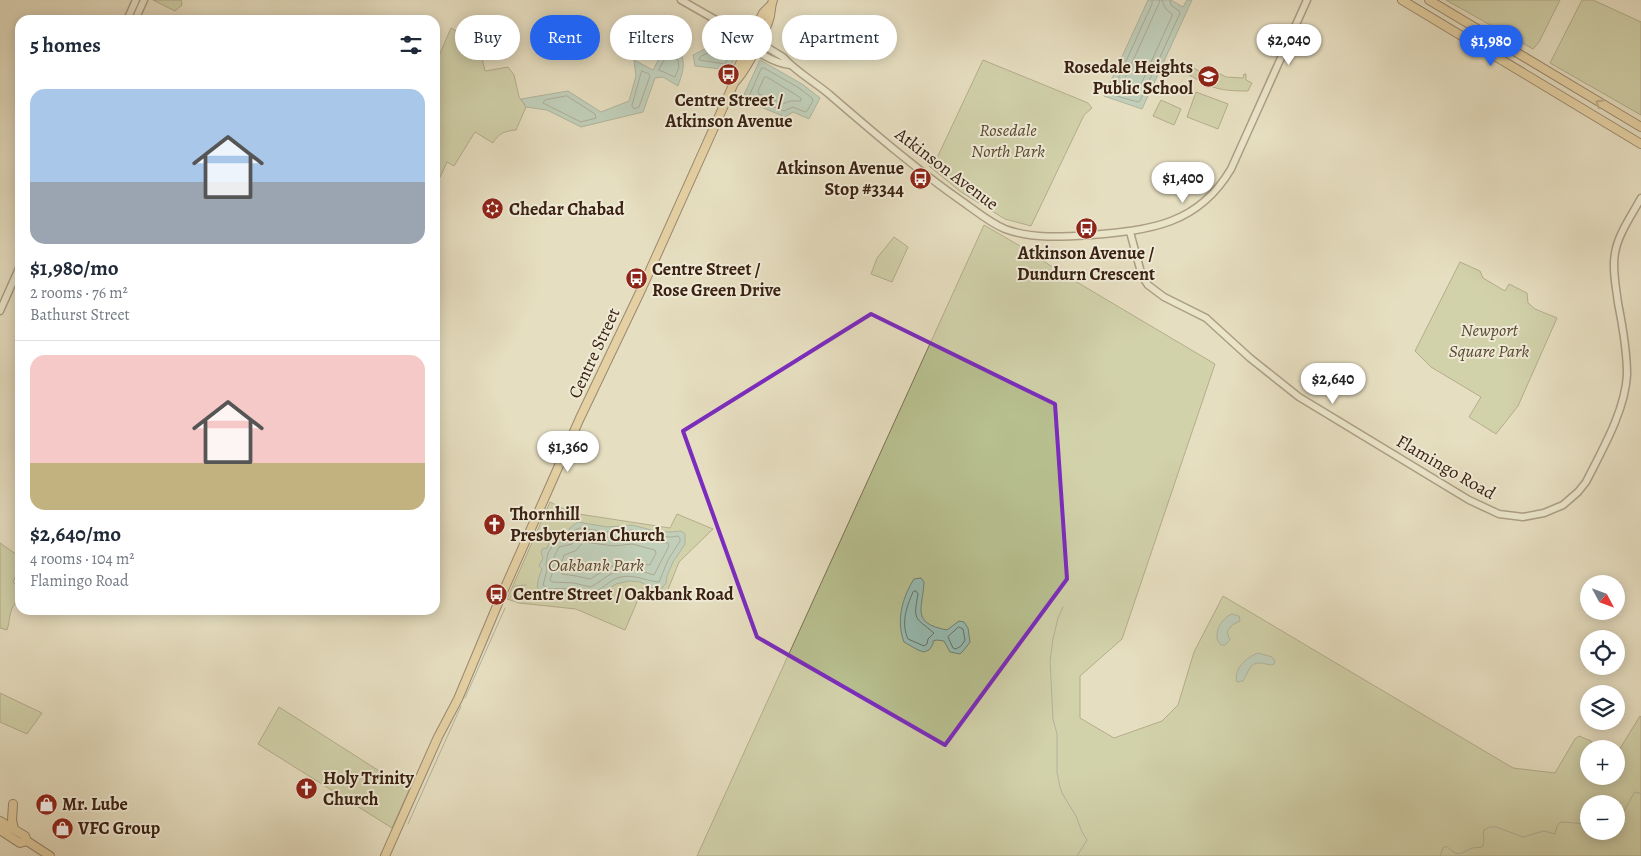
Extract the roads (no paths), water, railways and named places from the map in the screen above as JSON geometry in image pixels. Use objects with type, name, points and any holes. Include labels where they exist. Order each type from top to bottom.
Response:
[{"type":"main road","points":[[1402,0],[1641,144]]},
{"type":"main road","points":[[1429,0],[1641,127]]},
{"type":"main road","name":"Centre Street","points":[[770,15],[772,2]]},
{"type":"main road","name":"Centre Street","points":[[384,856],[438,737],[458,699],[580,418],[642,288],[734,83],[742,75],[747,60]]},
{"type":"main road","points":[[14,804],[12,820],[14,829]]},
{"type":"main road","points":[[0,820],[25,836],[27,841],[50,856]]},
{"type":"main road","points":[[0,830],[20,843],[27,841]]},
{"type":"street","points":[[129,15],[136,0]]},
{"type":"street","points":[[137,15],[144,0]]},
{"type":"street","name":"Atkinson Avenue","points":[[681,0],[707,15]]},
{"type":"street","name":"Atkinson Avenue","points":[[772,58],[779,63],[790,65],[828,93],[938,185],[1003,228],[1023,235],[1038,237],[1130,232],[1167,224],[1200,206],[1215,192],[1231,169],[1307,0]]},
{"type":"street","name":"Flamingo Road","points":[[1130,232],[1142,276],[1148,285],[1164,298],[1206,318],[1250,358],[1299,397],[1469,500],[1500,514],[1523,517],[1544,513],[1563,505],[1578,492],[1586,482],[1620,409],[1627,374],[1621,317],[1615,284],[1615,253],[1618,239],[1641,198]]},
{"type":"street","points":[[0,311],[15,277]]},
{"type":"water","points":[[1148,0],[1171,0],[1183,7],[1187,0],[1192,0],[1142,109],[1104,96]]},
{"type":"water","points":[[702,50],[702,60],[734,60],[729,70],[695,66],[693,55]]},
{"type":"water","points":[[634,60],[653,70],[658,60],[683,60],[682,74],[678,86],[663,77],[655,78],[643,112],[581,127],[547,110],[526,107],[521,99],[568,91],[601,112],[629,101],[636,76]]},
{"type":"water","points":[[760,60],[802,84],[820,98],[809,119],[793,112],[785,117],[742,99]]},
{"type":"water","points":[[578,522],[607,527],[632,525],[655,531],[681,531],[685,534],[685,544],[673,562],[666,583],[661,589],[650,587],[640,582],[629,581],[616,584],[597,597],[586,598],[567,594],[546,594],[538,589],[538,579],[542,569],[539,566],[543,558],[542,549],[547,548],[550,539],[561,534],[566,535],[570,528]]},
{"type":"water","points":[[921,578],[924,582],[921,607],[923,619],[935,627],[947,630],[959,621],[964,622],[968,628],[970,642],[960,654],[950,652],[944,641],[933,641],[929,650],[924,652],[904,642],[900,626],[903,602],[914,579]]},
{"type":"water","points":[[1232,614],[1239,616],[1240,621],[1232,625],[1227,632],[1230,640],[1225,645],[1221,645],[1218,641],[1217,632],[1224,619]]},
{"type":"water","points":[[1258,653],[1272,657],[1275,661],[1274,664],[1254,664],[1243,681],[1237,682],[1236,677],[1239,668],[1250,657]]},
{"type":"waterway","points":[[510,598],[515,586],[526,585]]},
{"type":"waterway","points":[[1063,607],[1058,618],[1050,661],[1053,719],[1057,734],[1057,772],[1060,787],[1087,840],[1077,856]]},
{"type":"waterway","points":[[465,698],[505,608]]},
{"type":"waterway","points":[[408,824],[461,706]]},
{"type":"waterway","points":[[1625,809],[1634,793],[1641,794]]},
{"type":"waterway","points":[[1440,856],[1443,848],[1446,846],[1457,854],[1482,847],[1484,843],[1484,830],[1490,827],[1496,827],[1523,837],[1544,831],[1555,834],[1557,826],[1561,822],[1580,823]]},
{"type":"place","name":"Centre Street / Atkinson Avenue","points":[[729,75]]},
{"type":"place","name":"Rosedale Heights Public School","points":[[1209,77]]},
{"type":"place","name":"Atkinson Avenue Stop #3344","points":[[920,178]]},
{"type":"place","name":"Chedar Chabad","points":[[493,209]]},
{"type":"place","name":"Atkinson Avenue / Dundurn Crescent","points":[[1086,228]]},
{"type":"place","name":"Centre Street / Rose Green Drive","points":[[636,279]]},
{"type":"place","name":"Thornhill Presbyterian Church","points":[[494,524]]},
{"type":"place","name":"Centre Street / Oakbank Road","points":[[497,594]]},
{"type":"place","name":"Holy Trinity Church","points":[[307,788]]},
{"type":"place","name":"Mr. Lube","points":[[46,804]]},
{"type":"place","name":"VFC Group","points":[[62,828]]},
{"type":"park label","name":"Rosedale North Park","points":[[1008,140]]},
{"type":"park label","name":"Newport Square Park","points":[[1489,340]]},
{"type":"park label","name":"Oakbank Park","points":[[596,565]]}]
